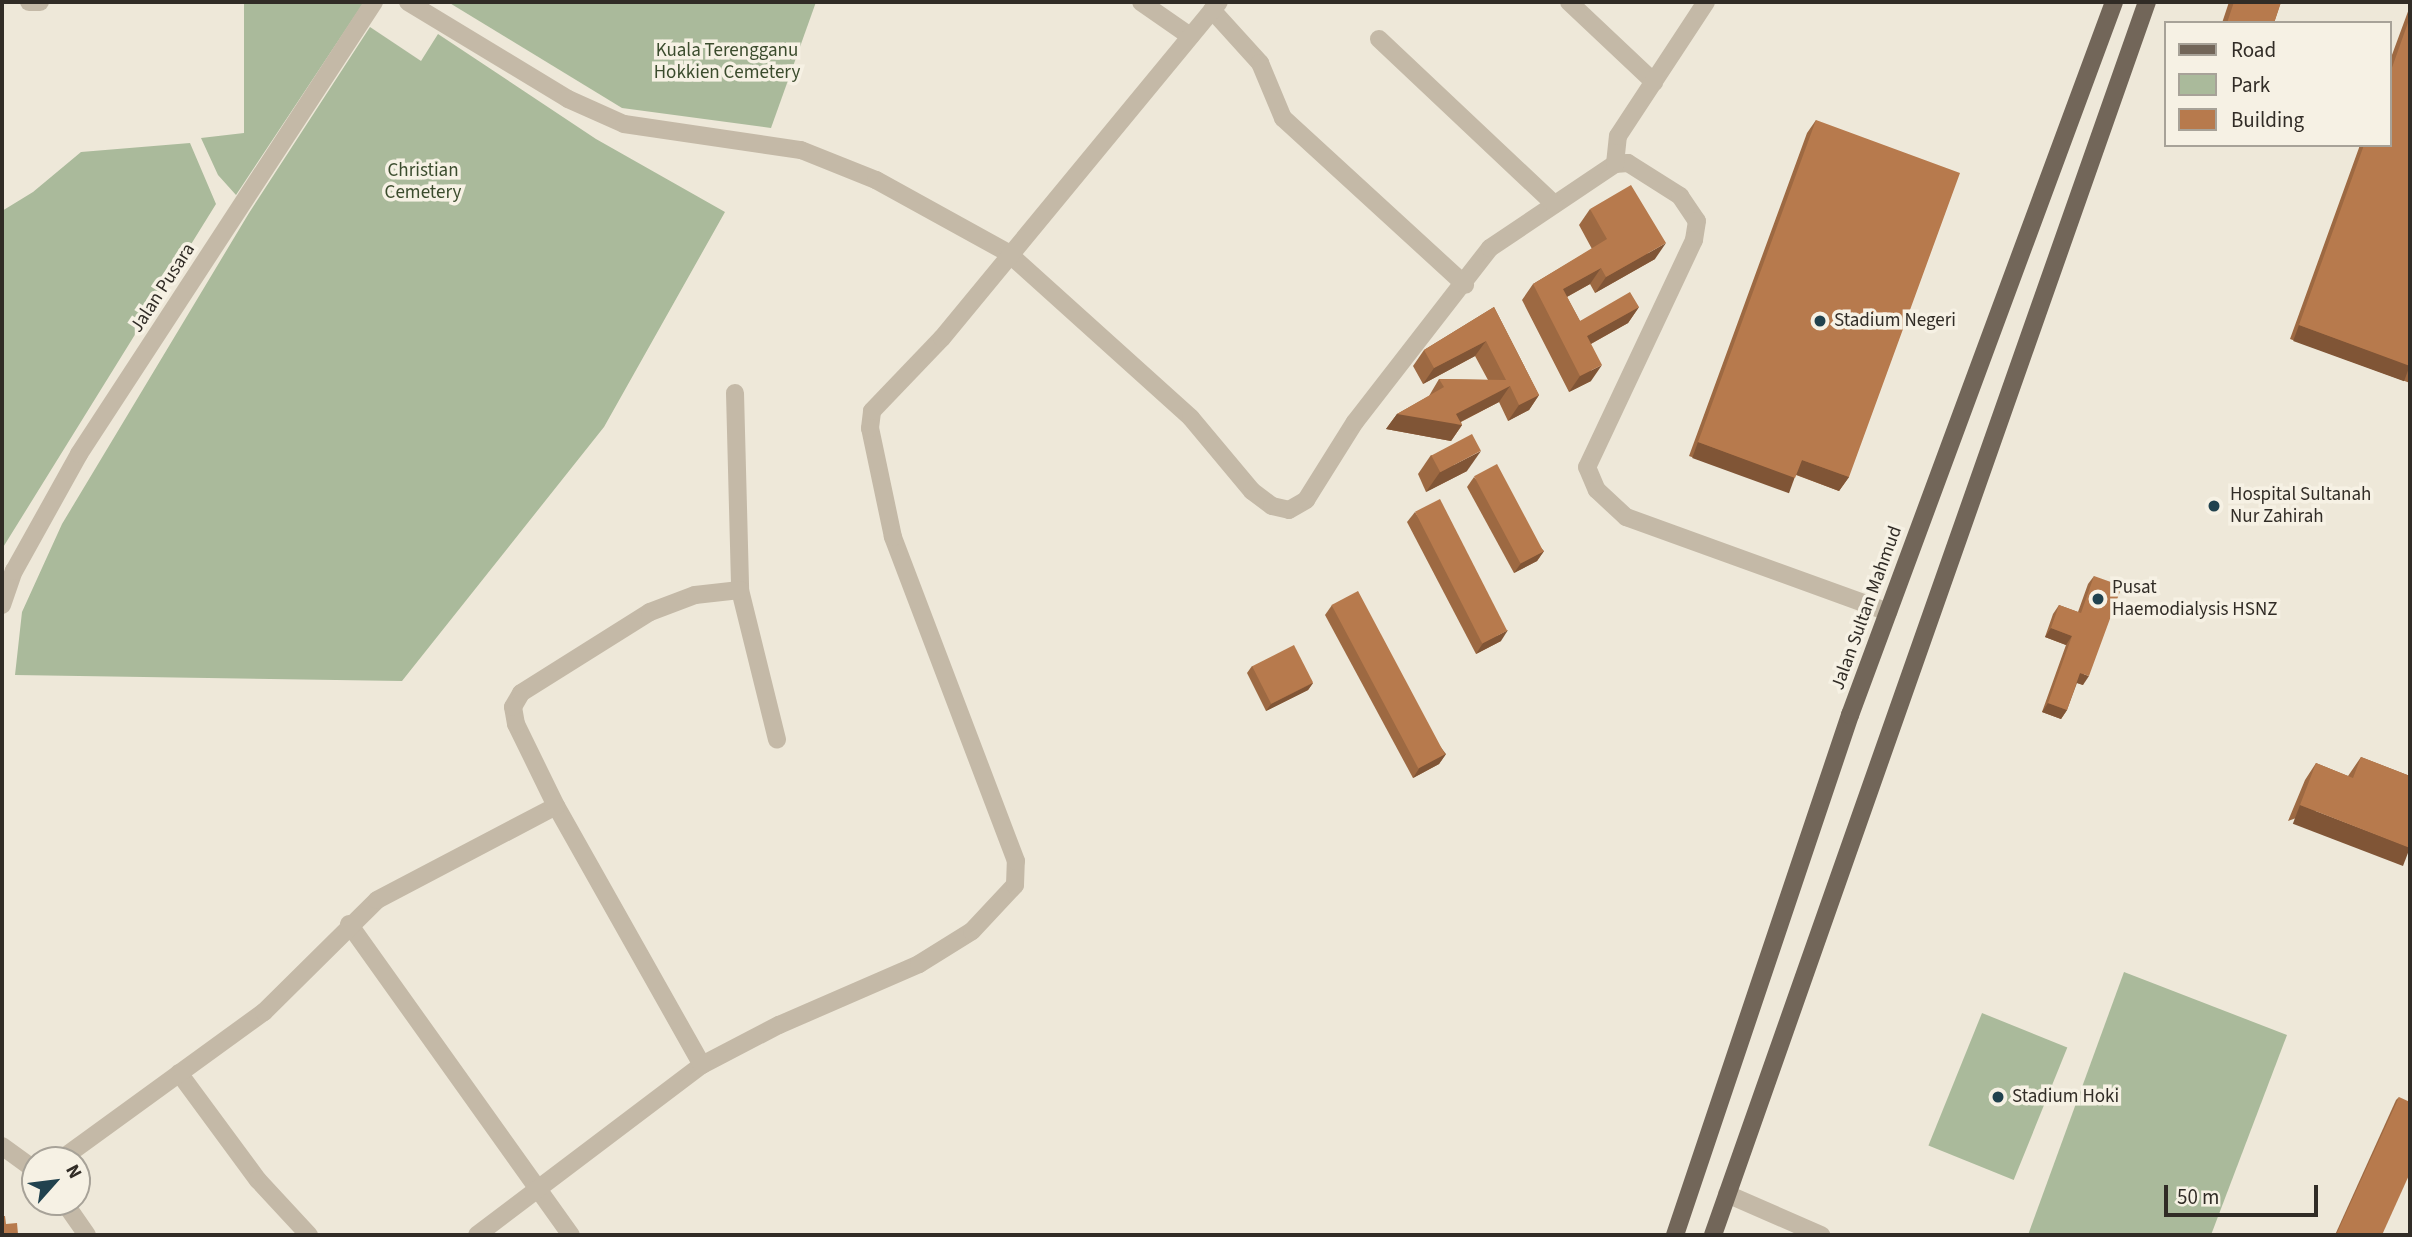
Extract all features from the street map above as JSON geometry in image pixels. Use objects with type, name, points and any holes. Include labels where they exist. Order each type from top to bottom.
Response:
[{"type":"main road","name":"Jalan Sultan Mahmud","points":[[1675,1235],[1888,612],[2114,2]]},
{"type":"main road","points":[[1713,1235],[2147,2]]},
{"type":"street","points":[[29,2],[40,2]]},
{"type":"street","name":"Jalan Pusara","points":[[2,605],[14,571],[79,454],[374,2]]},
{"type":"street","points":[[408,2],[568,99],[624,124],[801,150],[876,180],[1008,253],[1191,418],[1252,491],[1272,506],[1289,510],[1306,500],[1355,422],[1465,285],[1490,247],[1615,164],[1628,163],[1680,196],[1697,221],[1694,240],[1587,467],[1597,491],[1626,517],[1888,612]]},
{"type":"street","points":[[1141,2],[1191,36]]},
{"type":"street","points":[[1569,2],[1654,82]]},
{"type":"street","points":[[1615,164],[1618,136],[1706,2]]},
{"type":"street","points":[[477,1235],[702,1065],[779,1025],[919,964],[972,931],[1015,884],[1016,861],[893,537],[870,428],[873,411],[943,338],[1008,253],[1216,4],[1260,63],[1283,118],[1465,285]]},
{"type":"street","points":[[1379,38],[1554,204]]},
{"type":"street","points":[[735,393],[740,590],[777,740]]},
{"type":"street","points":[[702,1065],[556,806],[516,724],[513,707],[521,693],[650,612],[695,595],[740,590]]},
{"type":"street","points":[[79,1146],[264,1012],[349,924],[402,884],[556,806]]},
{"type":"street","points":[[349,924],[571,1235]]},
{"type":"street","points":[[179,1073],[258,1180],[309,1235]]},
{"type":"street","points":[[2,1146],[21,1160]]},
{"type":"street","points":[[1727,1195],[1821,1235]]},
{"type":"street","points":[[74,1216],[87,1235]]},
{"type":"green space","points":[[244,2],[364,2],[236,195],[218,175],[201,138],[244,133]]},
{"type":"green space","name":"Kuala Terengganu Hokkien Cemetery","points":[[448,2],[816,2],[771,128],[622,108]]},
{"type":"green space","name":"Christian Cemetery","points":[[370,27],[421,61],[438,34],[596,139],[725,212],[604,427],[402,681],[15,675],[22,612],[62,524],[249,213]]},
{"type":"green space","points":[[190,143],[216,204],[2,549],[2,211],[33,192],[81,152]]},
{"type":"green space","points":[[2124,972],[2287,1035],[2211,1235],[2028,1235]]},
{"type":"green space","name":"Stadium Hoki","points":[[1982,1013],[2067,1047],[2014,1180],[1928,1146]]},
{"type":"building","points":[[2234,2],[2281,2],[2275,21],[2228,21]]},
{"type":"building","points":[[2410,17],[2410,366],[2299,325],[2363,147],[2391,147],[2391,70]]},
{"type":"building","name":"Stadium Negeri","points":[[1816,120],[1960,173],[1849,477],[1802,460],[1795,478],[1698,442]]},
{"type":"building","points":[[1631,185],[1666,243],[1606,277],[1601,268],[1563,289],[1580,321],[1630,292],[1639,307],[1587,336],[1602,365],[1580,376],[1533,284],[1607,239],[1590,209]]},
{"type":"building","points":[[1494,307],[1539,395],[1519,405],[1510,386],[1456,414],[1462,425],[1397,414],[1444,387],[1439,379],[1506,380],[1486,341],[1434,368],[1424,350]]},
{"type":"building","points":[[1472,434],[1481,451],[1440,472],[1431,456]]},
{"type":"building","points":[[1497,464],[1543,551],[1521,564],[1474,476]]},
{"type":"building","points":[[1440,499],[1507,631],[1482,644],[1415,512]]},
{"type":"building","points":[[2094,576],[2122,586],[2089,676],[2080,673],[2067,710],[2048,703],[2072,636],[2051,628],[2059,605],[2081,613]]},
{"type":"building","points":[[1358,591],[1445,754],[1418,768],[1332,605]]},
{"type":"building","points":[[1294,645],[1313,682],[1271,704],[1252,666]]},
{"type":"building","points":[[2361,757],[2410,776],[2410,848],[2300,805],[2316,763],[2353,778]]},
{"type":"building","points":[[2399,1097],[2410,1102],[2410,1173],[2382,1235],[2336,1235]]},
{"type":"building","points":[[2,1216],[5,1216],[6,1224],[17,1223],[18,1234],[29,1235],[2,1235]]},
{"type":"place","name":"Stadium Negeri","points":[[1820,321]]},
{"type":"place","name":"Hospital Sultanah Nur Zahirah","points":[[2214,506]]},
{"type":"place","name":"Pusat Haemodialysis HSNZ","points":[[2098,599]]},
{"type":"place","name":"Stadium Hoki","points":[[1998,1097]]}]
